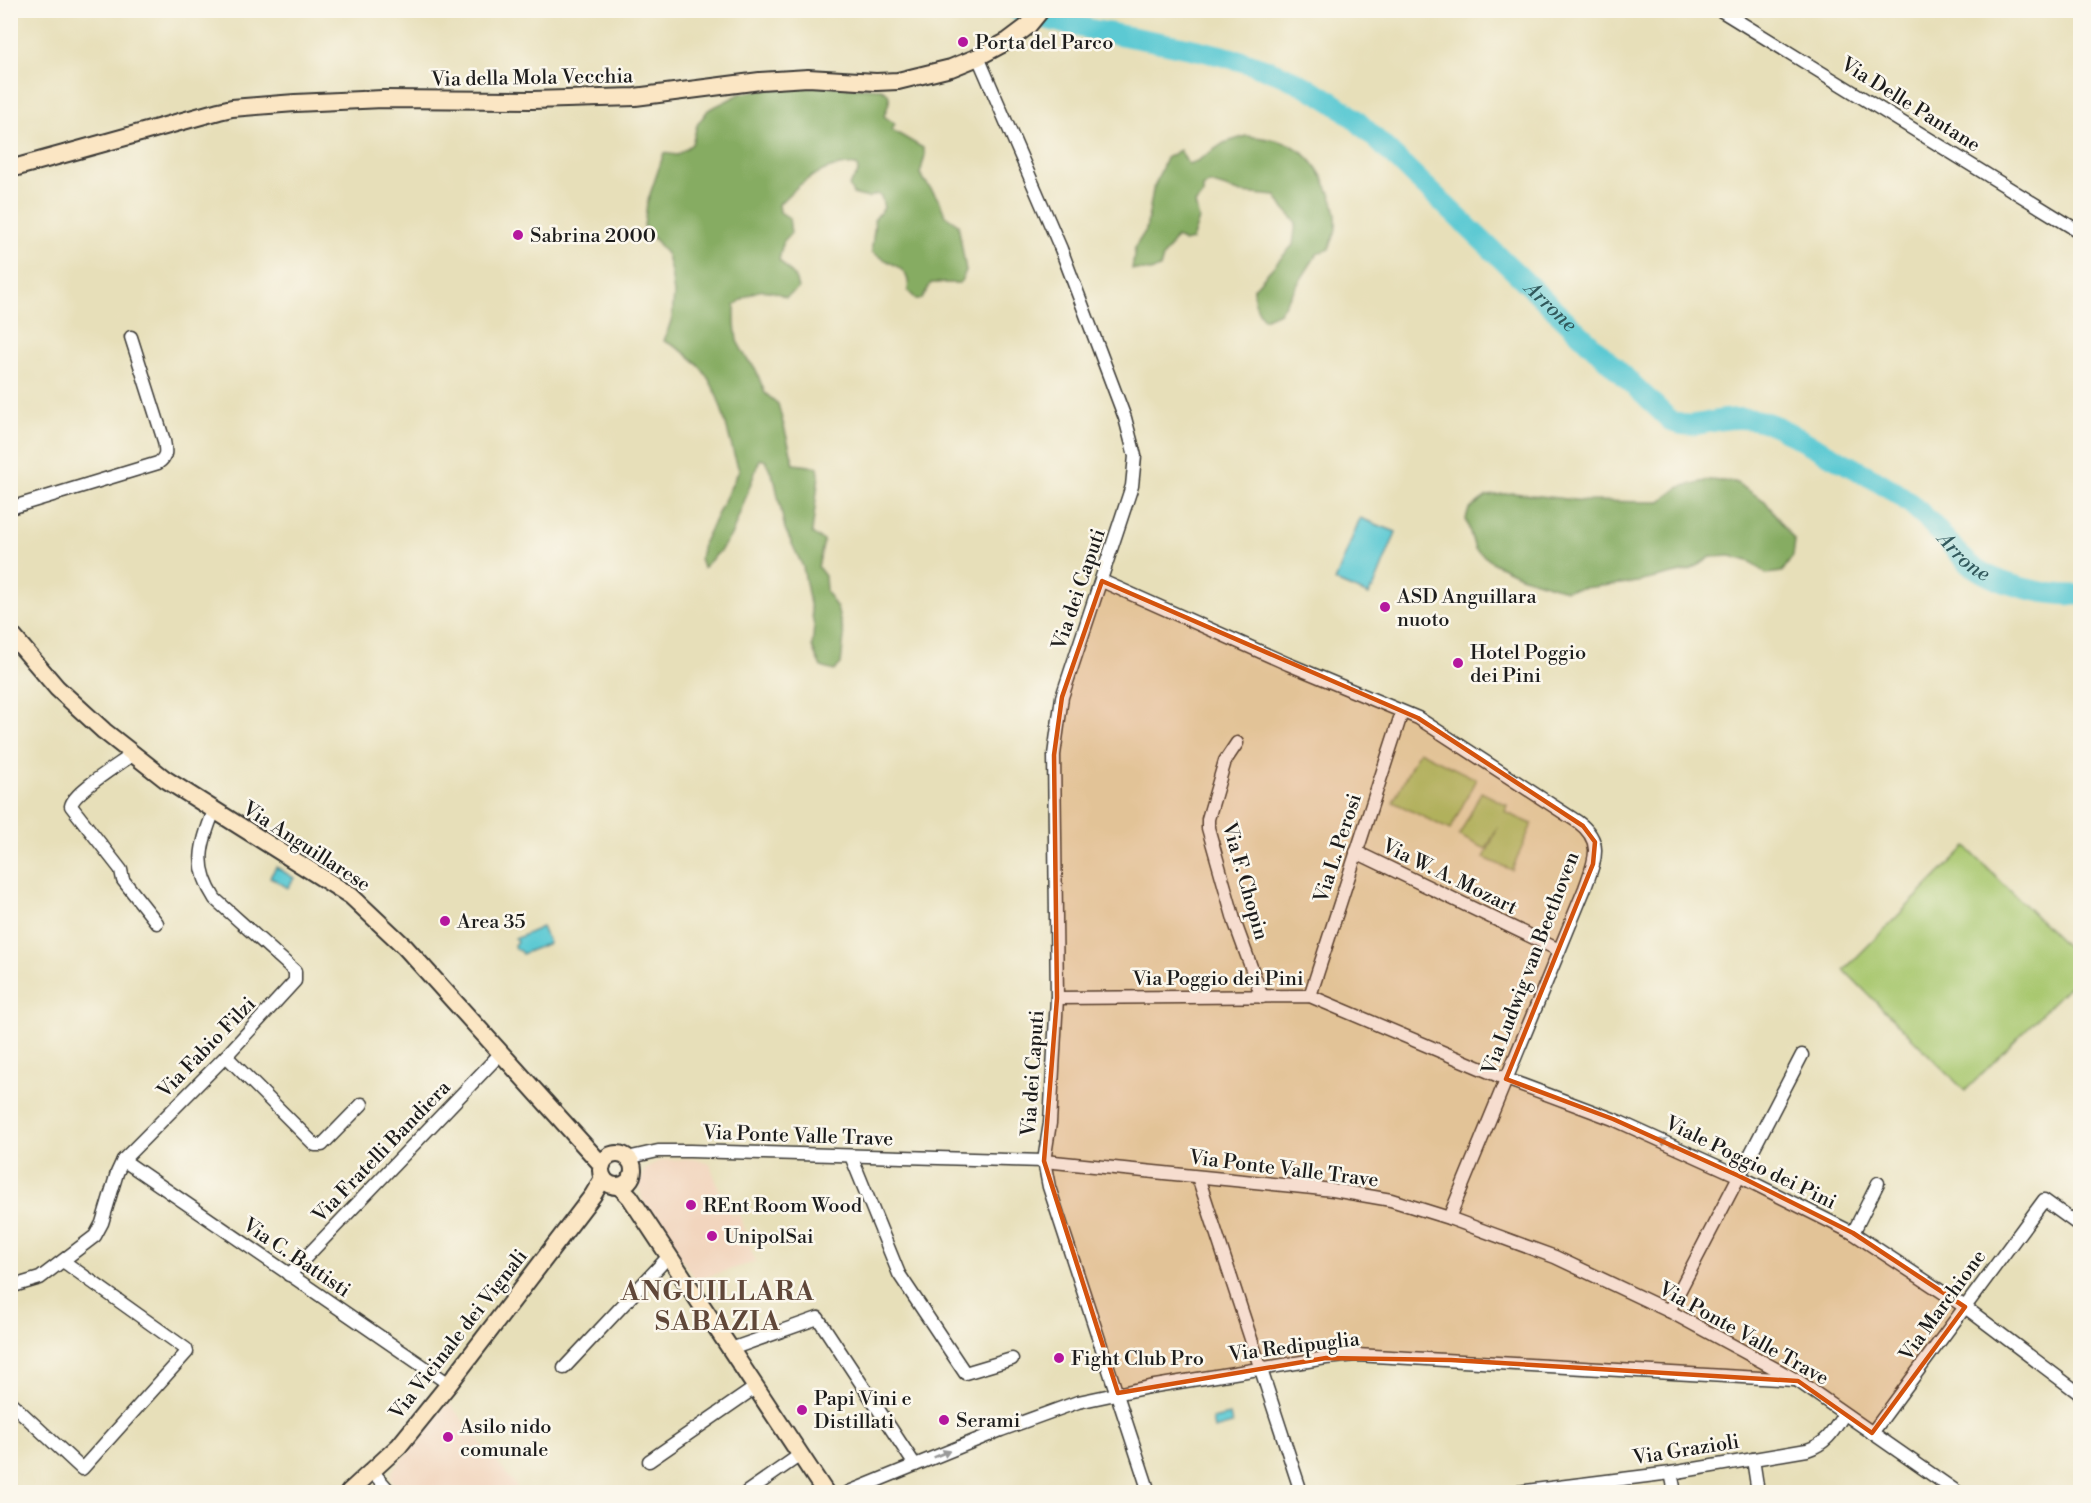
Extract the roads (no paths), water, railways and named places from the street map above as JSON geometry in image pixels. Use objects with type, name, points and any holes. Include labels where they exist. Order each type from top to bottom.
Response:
[{"type":"street","name":"Via Delle Pantane","points":[[1720,10],[2080,232]]},
{"type":"street","name":"Via della Mola Vecchia","points":[[10,169],[232,108],[383,99],[532,100],[635,97],[760,81],[808,78],[898,81],[951,68],[978,57],[1008,41],[1036,17]]},
{"type":"street","name":"Via dei Caputi","points":[[978,57],[1060,249],[1125,418],[1135,456],[1132,486],[1062,697],[1054,755],[1057,998],[1050,1123],[1044,1161]]},
{"type":"street","points":[[10,508],[158,463],[164,458],[166,450],[164,441],[131,337]]},
{"type":"street","name":"Via Ludwig van Beethoven","points":[[1102,581],[1288,664],[1418,718],[1589,831],[1596,846],[1585,888],[1449,1218]]},
{"type":"street","name":"Via Anguillarese","points":[[10,633],[57,688],[104,731],[165,779],[351,896],[405,947],[583,1144],[621,1173],[669,1256],[825,1492]]},
{"type":"street","name":"Via L. Perosi","points":[[1310,996],[1402,712]]},
{"type":"street","name":"Via F. Chopin","points":[[1237,743],[1225,761],[1208,819],[1208,828],[1235,923],[1262,997]]},
{"type":"street","points":[[133,754],[72,800],[71,806],[121,870],[123,880],[157,923]]},
{"type":"street","name":"Via Fabio Filzi","points":[[10,1287],[40,1278],[95,1236],[102,1223],[123,1160],[296,981],[295,971],[215,899],[206,885],[201,870],[201,853],[204,835],[214,811]]},
{"type":"street","name":"Via W. A. Mozart","points":[[1356,852],[1559,950]]},
{"type":"street","name":"Via Poggio dei Pini","points":[[1057,998],[1310,996],[1506,1079]]},
{"type":"street","name":"Via Fratelli Bandiera","points":[[289,1275],[501,1053]]},
{"type":"street","points":[[1669,1311],[1802,1055]]},
{"type":"street","points":[[226,1056],[315,1146],[322,1145],[362,1104]]},
{"type":"street","name":"Viale Poggio dei Pini","points":[[1506,1079],[1613,1119],[1739,1176],[1853,1233],[1965,1307],[2080,1394]]},
{"type":"street","name":"Via Ponte Valle Trave","points":[[621,1173],[658,1151],[1044,1161],[1333,1190],[1390,1200],[1449,1218],[1555,1257],[1669,1311],[1798,1381],[1957,1492]]},
{"type":"street","points":[[851,1156],[899,1274],[965,1373],[1012,1359]]},
{"type":"street","name":"Via C. Battisti","points":[[123,1160],[448,1384]]},
{"type":"street","points":[[1044,1161],[1049,1187],[1149,1492]]},
{"type":"street","name":"Via Vicinale dei Vignali","points":[[349,1492],[399,1446],[593,1195],[621,1173]]},
{"type":"street","points":[[1198,1177],[1301,1492]]},
{"type":"street","points":[[1853,1233],[1878,1184]]},
{"type":"street","name":"Via Marchione","points":[[1872,1433],[2044,1200],[2080,1226]]},
{"type":"street","points":[[564,1368],[669,1256]]},
{"type":"street","points":[[10,1402],[82,1469],[187,1353],[186,1349],[63,1261]]},
{"type":"street","points":[[732,1349],[818,1318],[915,1466]]},
{"type":"street","name":"Via Redipuglia","points":[[849,1492],[1078,1401],[1261,1368],[1356,1355],[1798,1381]]},
{"type":"street","points":[[649,1461],[756,1387]]},
{"type":"street","points":[[1826,1440],[1830,1414],[1827,1401]]},
{"type":"street","points":[[1826,1440],[1844,1414]]},
{"type":"street","name":"Via Grazioli","points":[[1518,1492],[1581,1489],[1807,1450],[1826,1440]]},
{"type":"street","points":[[747,1492],[800,1455]]},
{"type":"street","points":[[1753,1459],[1758,1492]]},
{"type":"street","points":[[372,1471],[390,1492]]},
{"type":"street","points":[[1671,1473],[1675,1492]]},
{"type":"water","points":[[1360,518],[1396,532],[1369,595],[1335,581]]},
{"type":"water","points":[[276,867],[294,878],[288,888],[270,877]]},
{"type":"water","points":[[542,927],[549,943],[522,954],[515,949],[514,945],[517,942],[515,939]]},
{"type":"water","points":[[1230,1415],[1232,1424],[1214,1429],[1212,1419]]},
{"type":"waterway","name":"Arrone","points":[[1017,10],[1071,25],[1223,56],[1258,66],[1324,97],[1354,118],[1671,421],[1689,425],[1742,419],[1771,424],[1895,492],[1919,511],[1965,560],[1989,576],[2035,591],[2080,595]]},
{"type":"place","name":"Porta del Parco","points":[[963,42]]},
{"type":"place","name":"Sabrina 2000","points":[[518,235]]},
{"type":"place","name":"ASD Anguillara nuoto","points":[[1385,607]]},
{"type":"place","name":"Hotel Poggio dei Pini","points":[[1458,663]]},
{"type":"place","name":"Area 35","points":[[445,921]]},
{"type":"place","name":"REnt Room Wood","points":[[691,1205]]},
{"type":"place","name":"UnipolSai","points":[[712,1236]]},
{"type":"place","name":"Fight Club Pro","points":[[1059,1358]]},
{"type":"place","name":"Papi Vini e Distillati","points":[[802,1410]]},
{"type":"place","name":"Serami","points":[[944,1420]]},
{"type":"place","name":"Asilo nido comunale","points":[[448,1437]]},
{"type":"district","name":"ANGUILLARA SABAZIA","points":[[718,1306]]}]
